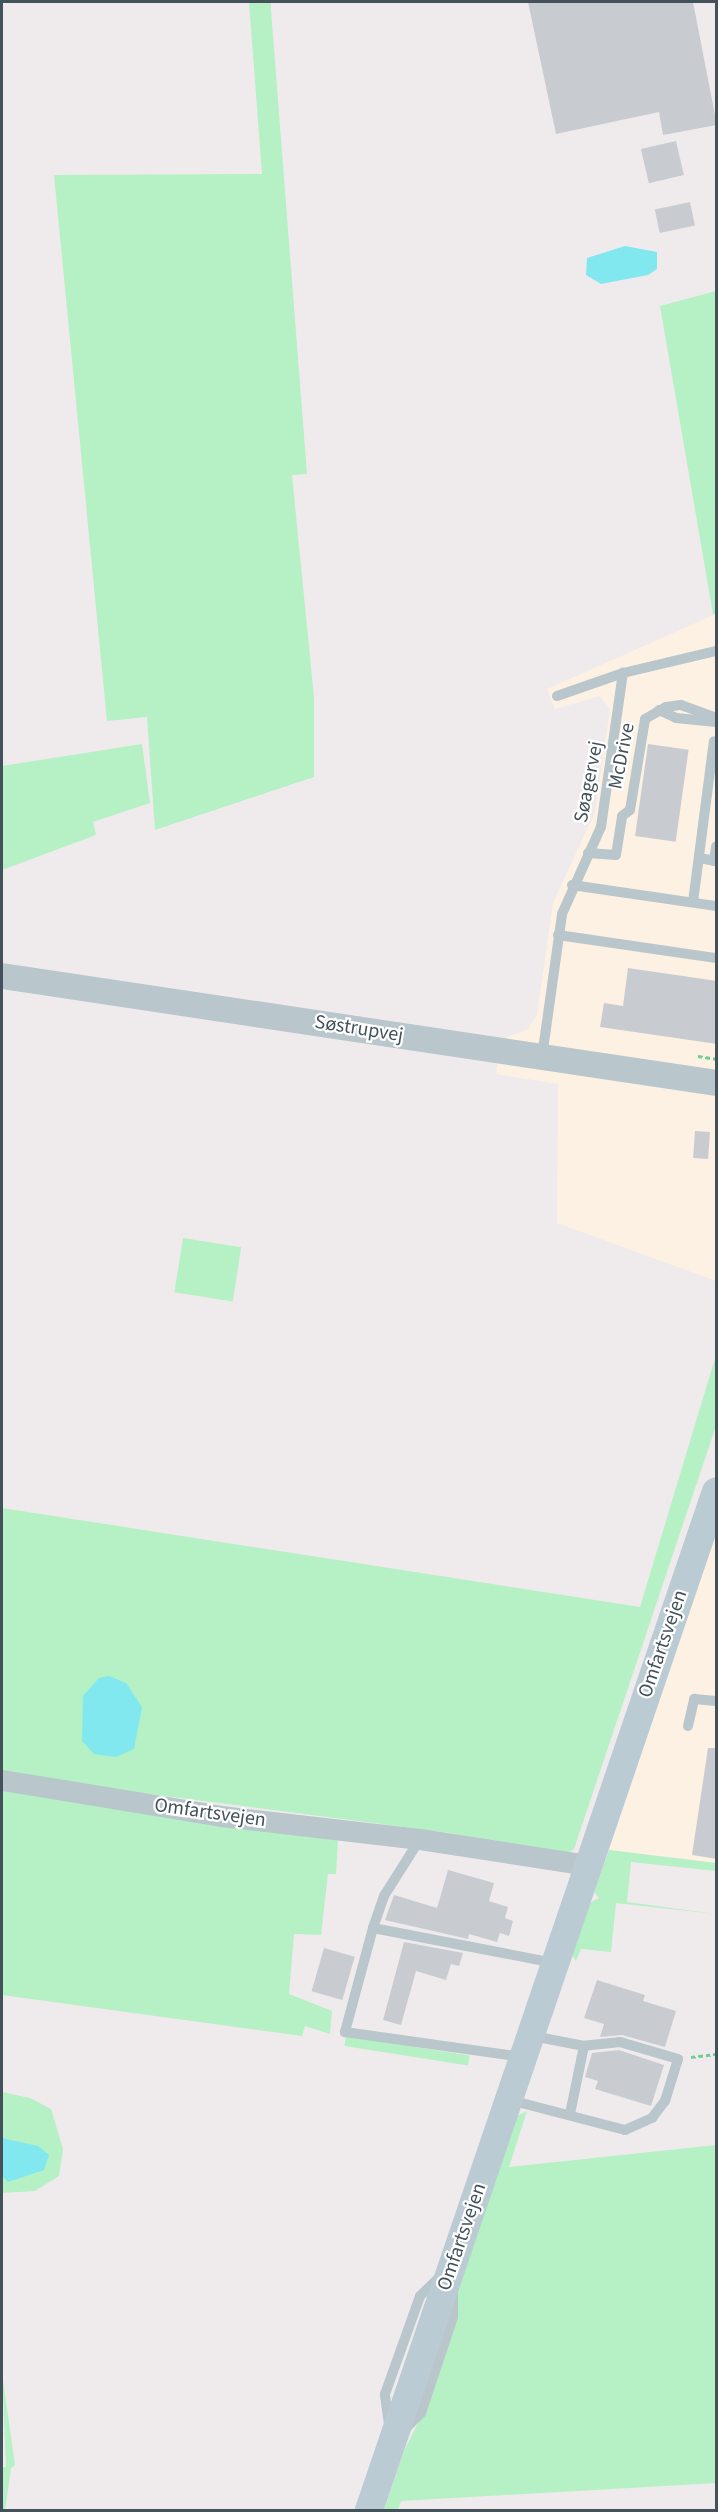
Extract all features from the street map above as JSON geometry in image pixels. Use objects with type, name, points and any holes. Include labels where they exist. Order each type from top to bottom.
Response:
[{"type":"main road","name":"Omfartsvejen","points":[[369,2511],[587,1865],[717,1491]]},
{"type":"street","name":"Søstrupvej","points":[[2,976],[717,1083]]},
{"type":"street","name":"Omfartsvejen","points":[[2,1780],[221,1816],[420,1839],[587,1865]]},
{"type":"lane","points":[[557,696],[623,673],[717,651]]},
{"type":"lane","name":"Søagervej","points":[[542,1057],[558,934],[572,885],[601,827],[623,673]]},
{"type":"lane","name":"McDrive","points":[[588,853],[616,855],[622,816],[630,810],[645,719],[659,710],[681,705],[717,720]]},
{"type":"lane","points":[[693,902],[714,741]]},
{"type":"lane","points":[[699,858],[715,861],[717,846]]},
{"type":"lane","points":[[572,885],[717,906]]},
{"type":"lane","points":[[558,934],[717,958]]},
{"type":"lane","points":[[688,1726],[694,1699],[717,1701]]},
{"type":"lane","points":[[420,1839],[384,1896],[345,2032],[526,2046],[584,2046],[620,2042],[678,2059],[664,2101],[652,2118],[625,2130],[509,2100]]},
{"type":"lane","points":[[373,1928],[554,1963]]},
{"type":"lane","points":[[570,2114],[584,2046]]},
{"type":"path","points":[[698,1056],[717,1059]]},
{"type":"path","points":[[678,2059],[717,2054]]},
{"type":"shaded area","points":[[716,614],[716,1281],[557,1223],[558,1084],[496,1074],[501,1040],[528,1029],[537,1015],[553,903],[595,812],[610,709],[600,696],[555,709],[547,689]]},
{"type":"shaded area","points":[[716,1534],[716,1863],[609,1850]]},
{"type":"green space","points":[[249,2],[271,2],[307,474],[292,475],[314,697],[314,777],[155,830],[147,717],[107,721],[54,175],[262,174]]},
{"type":"green space","points":[[716,291],[716,614],[713,614],[660,306]]},
{"type":"green space","points":[[142,744],[150,803],[93,822],[96,835],[2,870],[2,766]]},
{"type":"green space","points":[[183,1238],[241,1247],[233,1302],[174,1292]]},
{"type":"green space","points":[[716,1355],[716,1426],[574,1849],[563,1856],[451,1833],[2,1775],[2,1508],[640,1607]]},
{"type":"green space","points":[[2,1787],[338,1838],[336,1874],[328,1874],[321,1935],[294,1934],[289,1994],[332,2011],[330,2034],[305,2026],[302,2036],[2,1995]]},
{"type":"green space","points":[[609,1850],[716,1863],[716,1871],[631,1862],[627,1902],[716,1914],[616,1903],[611,1952],[581,1949],[576,1961],[572,1955],[589,1903],[599,1898],[594,1892]]},
{"type":"green space","points":[[346,2036],[469,2056],[468,2065],[344,2046]]},
{"type":"green space","points":[[2,2092],[30,2098],[51,2109],[63,2149],[59,2176],[35,2191],[2,2193]]},
{"type":"green space","points":[[527,2111],[509,2167],[716,2145],[716,2483],[401,2501],[398,2510],[384,2510],[404,2451],[430,2399],[457,2292],[517,2116]]},
{"type":"green space","points":[[2,2373],[15,2465],[11,2468],[5,2510],[2,2510],[2,2467],[6,2467]]},
{"type":"water","points":[[625,246],[657,252],[657,269],[648,275],[601,284],[586,275],[587,258]]},
{"type":"water","points":[[109,1676],[126,1683],[142,1707],[134,1749],[116,1757],[94,1754],[82,1741],[83,1696],[99,1678]]},
{"type":"water","points":[[2,2138],[38,2146],[49,2155],[44,2170],[8,2182],[2,2176]]},
{"type":"building","points":[[528,2],[693,2],[717,125],[663,135],[659,112],[556,134]]},
{"type":"building","points":[[676,141],[684,175],[649,183],[641,149]]},
{"type":"building","points":[[690,202],[695,225],[660,233],[655,209]]},
{"type":"building","points":[[648,744],[689,750],[676,842],[635,836]]},
{"type":"building","points":[[628,968],[717,981],[717,1044],[600,1027],[604,1003],[623,1006]]},
{"type":"building","points":[[695,1131],[710,1132],[708,1159],[693,1158]]},
{"type":"building","points":[[708,1748],[717,1748],[717,1859],[692,1855]]},
{"type":"building","points":[[448,1870],[494,1883],[489,1901],[508,1907],[505,1918],[513,1921],[509,1936],[500,1933],[497,1942],[469,1934],[468,1939],[385,1920],[394,1895],[437,1908]]},
{"type":"building","points":[[404,1942],[463,1953],[459,1966],[451,1964],[446,1980],[416,1971],[401,2025],[383,2020]]},
{"type":"building","points":[[324,1948],[355,1957],[342,2000],[312,1991]]},
{"type":"building","points":[[597,1980],[645,1995],[643,2001],[676,2011],[665,2047],[622,2035],[600,2037],[604,2024],[584,2018]]},
{"type":"building","points":[[619,2050],[664,2065],[651,2106],[595,2089],[598,2081],[585,2077],[592,2053]]}]
